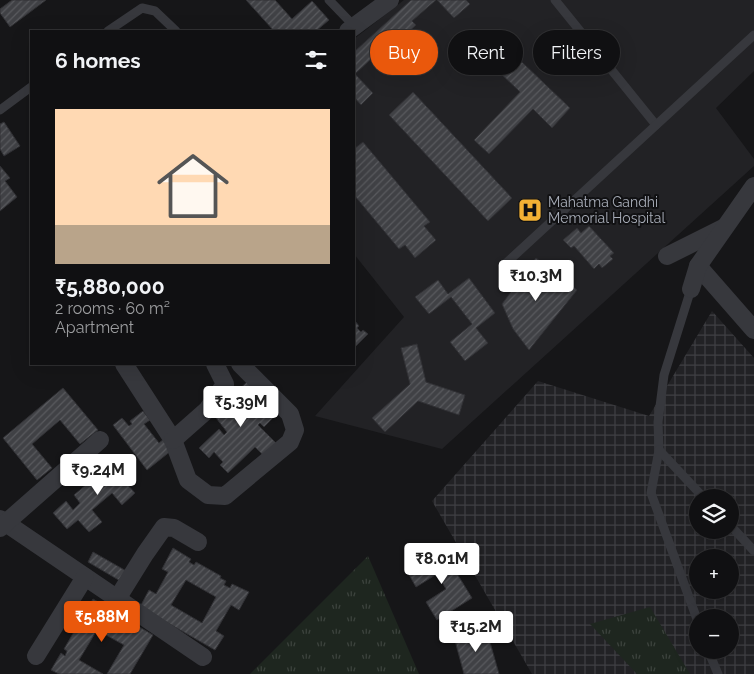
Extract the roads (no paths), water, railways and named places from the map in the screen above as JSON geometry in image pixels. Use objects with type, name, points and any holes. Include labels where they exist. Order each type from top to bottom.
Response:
[{"type":"street","points":[[351,29],[390,0]]},
{"type":"street","points":[[692,289],[698,266],[724,228],[752,193]]},
{"type":"street","points":[[667,256],[724,228]]},
{"type":"street","points":[[698,266],[754,330]]},
{"type":"street","points":[[125,365],[172,440],[188,480],[208,495],[225,496],[290,442],[295,430],[290,414],[241,365]]},
{"type":"street","points":[[172,440],[208,410],[225,384],[216,365]]},
{"type":"street","points":[[100,440],[2,523],[203,657]]},
{"type":"street","points":[[117,599],[164,528],[174,528],[198,542]]},
{"type":"street","points":[[36,656],[85,577]]},
{"type":"lane","points":[[328,0],[351,29]]},
{"type":"lane","points":[[556,0],[656,125]]},
{"type":"lane","points":[[109,30],[142,8],[155,11],[175,30]]},
{"type":"lane","points":[[503,266],[754,35]]},
{"type":"lane","points":[[0,110],[30,89]]},
{"type":"lane","points":[[692,289],[664,375],[658,422],[659,450],[651,493],[693,609]]},
{"type":"lane","points":[[659,450],[696,489]]},
{"type":"lane","points":[[739,535],[754,551]]},
{"type":"lane","points":[[712,659],[718,674]]},
{"type":"place","name":"Mahatma Gandhi Memorial Hospital","points":[[530,210]]}]
